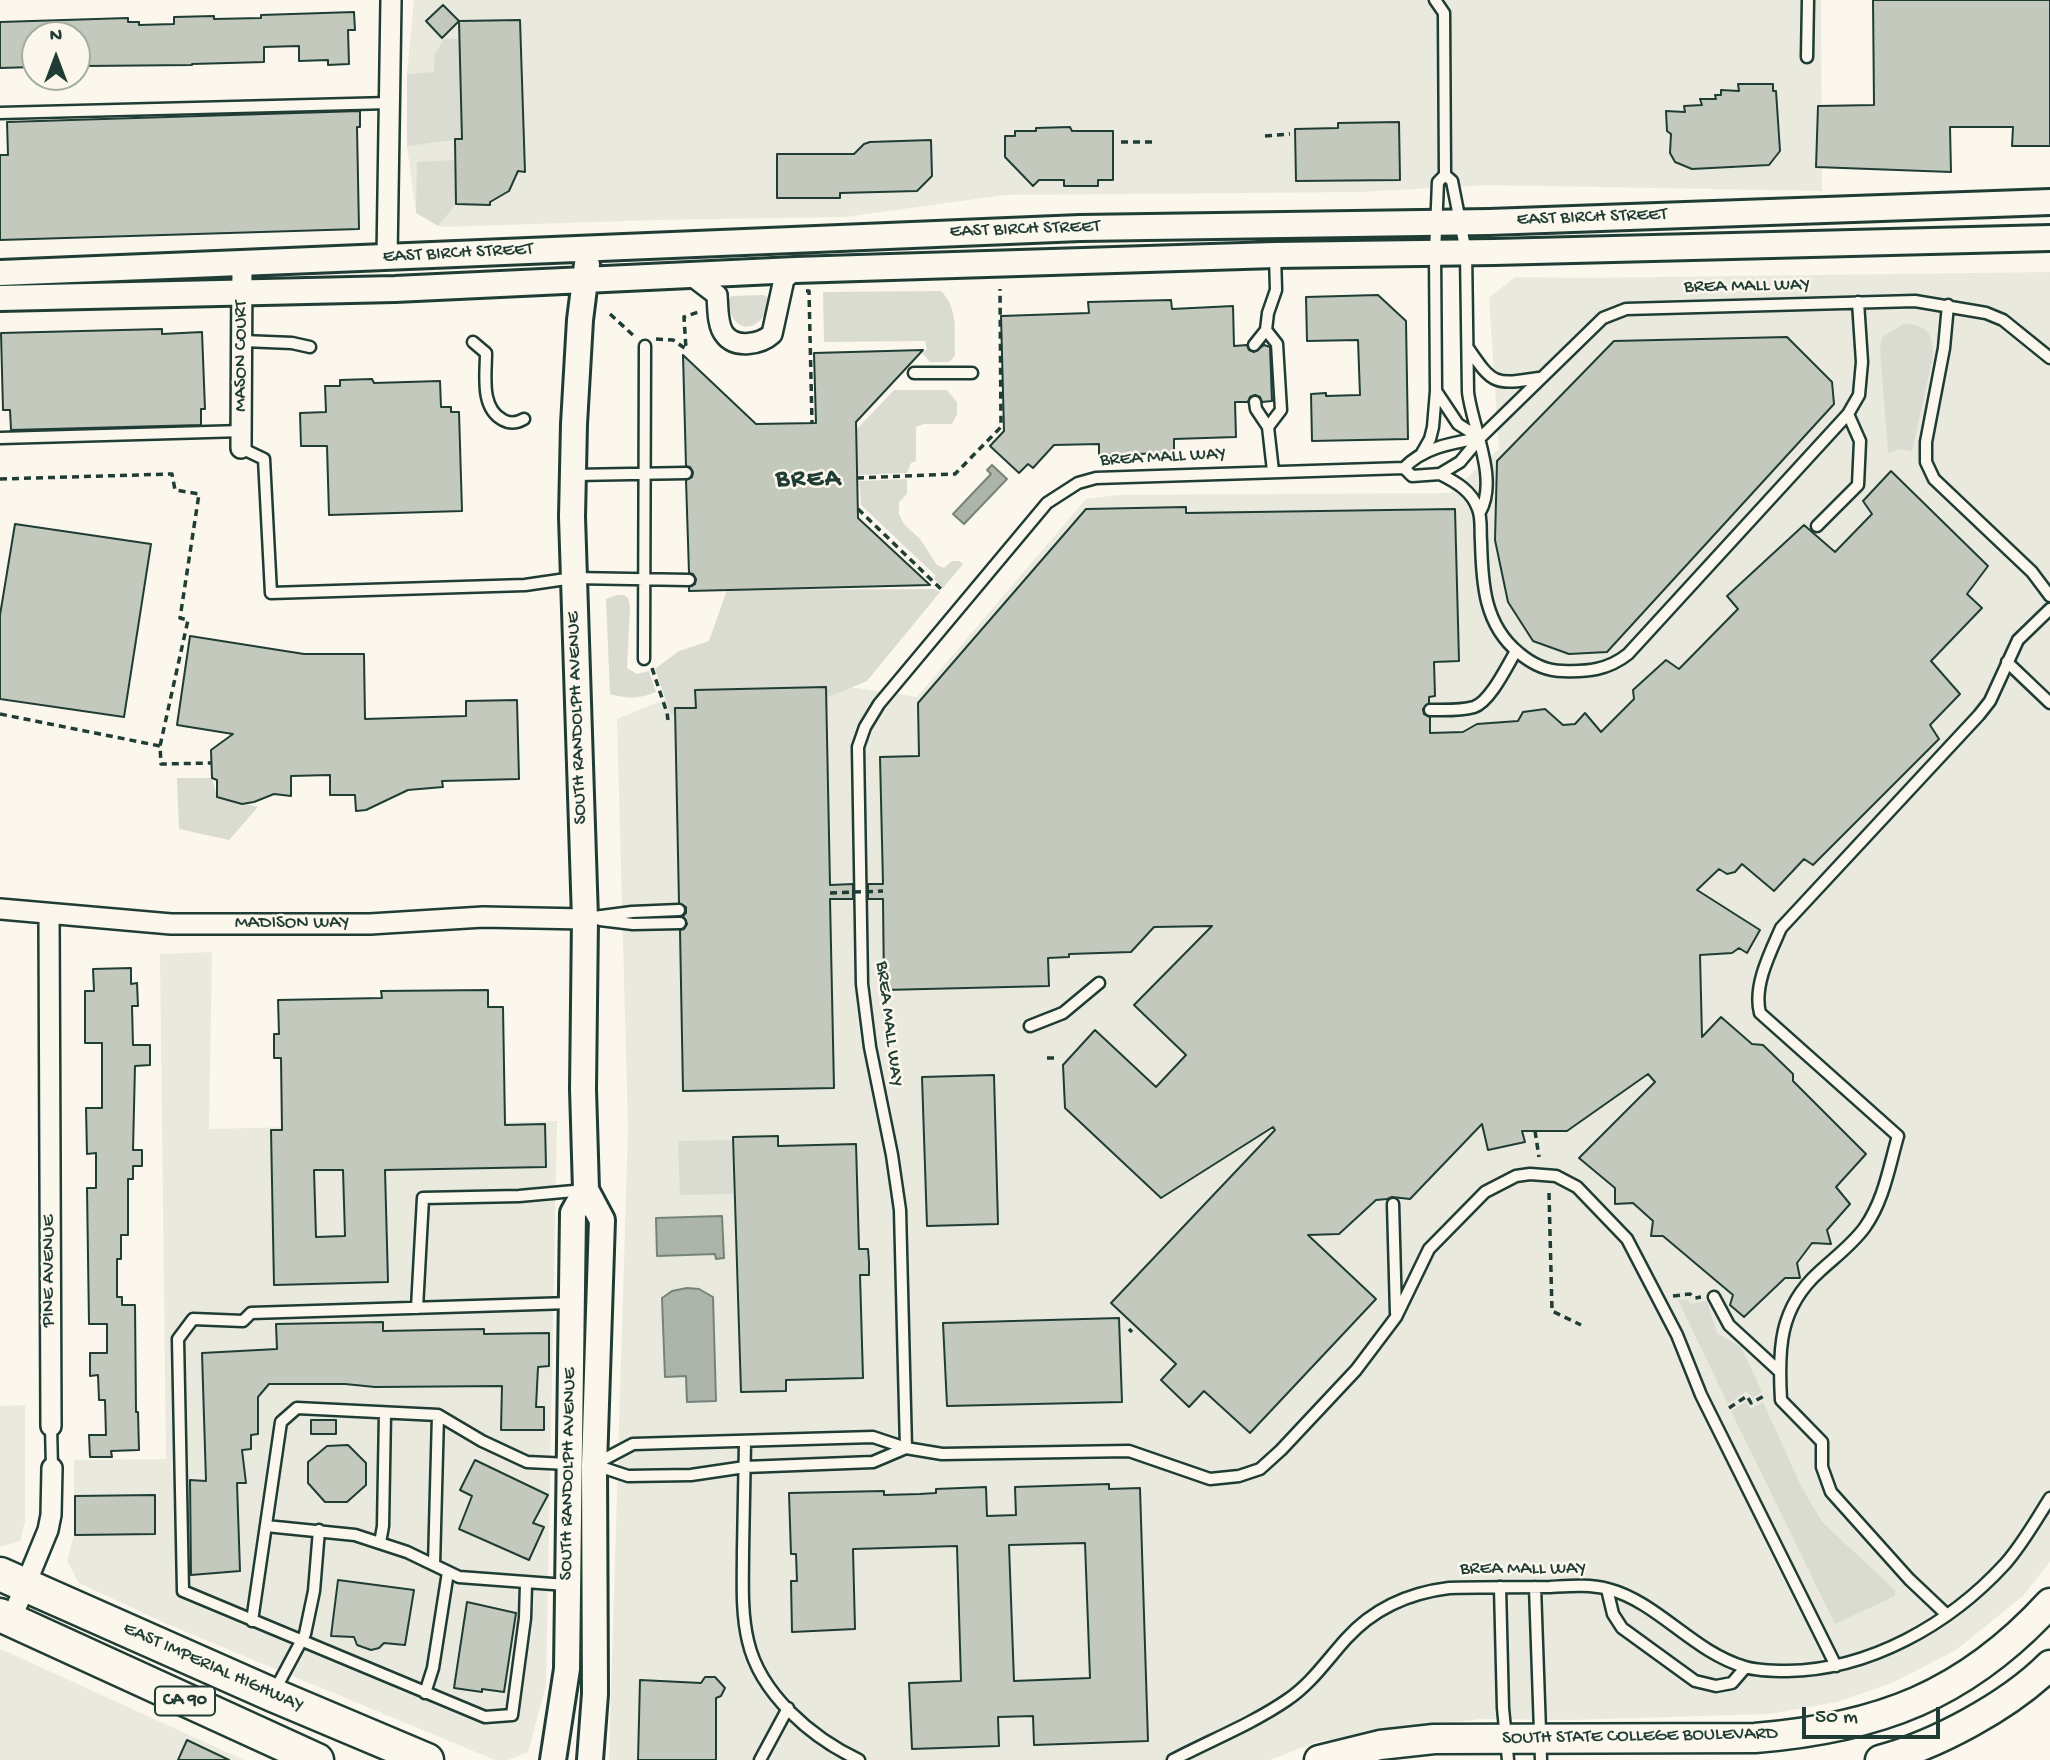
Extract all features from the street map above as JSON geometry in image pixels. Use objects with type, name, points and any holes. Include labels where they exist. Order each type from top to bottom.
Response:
[{"type":"main road","name":"EAST IMPERIAL HIGHWAY","points":[[13,1579],[426,1760]]},
{"type":"main road","name":"SOUTH STATE COLLEGE BOULEVARD","points":[[1319,1760],[1380,1745],[1434,1739],[1507,1750],[1540,1749],[1755,1738],[1805,1734],[1850,1725],[1906,1708],[1961,1680],[2006,1646],[2050,1603]]},
{"type":"main road","name":"EAST IMPERIAL HIGHWAY","points":[[5,1617],[317,1760]]},
{"type":"main road","points":[[1880,1760],[1909,1752],[1959,1728],[2009,1698],[2050,1665]]},
{"type":"street","points":[[387,258],[391,0]]},
{"type":"street","name":"EAST BIRCH STREET","points":[[0,273],[1080,228],[1448,222],[2050,202]]},
{"type":"street","name":"EAST BIRCH STREET","points":[[0,298],[243,294],[692,276],[798,281],[1275,255],[2050,238]]},
{"type":"street","name":"SOUTH RANDOLPH AVENUE","points":[[590,247],[585,279],[572,475],[585,919],[583,1089],[586,1190],[602,1220],[594,1465],[595,1694],[590,1760]]},
{"type":"street","name":"MASON COURT","points":[[242,264],[242,439]]},
{"type":"street","points":[[692,276],[717,295],[720,326],[725,335],[741,343],[765,340],[772,334],[784,279],[798,281]]},
{"type":"street","name":"MADISON WAY","points":[[0,909],[184,924],[370,923],[483,916],[585,919]]},
{"type":"street","name":"PINE AVENUE","points":[[49,914],[51,1426]]},
{"type":"street","name":"SOUTH RANDOLPH AVENUE","points":[[553,1760],[567,1668],[573,1213],[586,1190]]},
{"type":"street","name":"PINE AVENUE","points":[[5,1617],[13,1579],[50,1523],[52,1468]]},
{"type":"lane","points":[[1435,0],[1444,13],[1445,175],[1438,182],[1448,222],[1466,252],[1470,408],[1480,438],[1486,490],[1480,512]]},
{"type":"lane","points":[[1807,57],[1808,0]]},
{"type":"lane","points":[[0,113],[390,103]]},
{"type":"lane","points":[[1422,453],[1433,427],[1436,391],[1436,253],[1448,222],[1452,181],[1445,175]]},
{"type":"lane","points":[[1254,345],[1266,330],[1268,313],[1276,290],[1275,255]]},
{"type":"lane","name":"BREA MALL WAY","points":[[906,1448],[900,1210],[870,1047],[862,984],[858,757],[860,737],[869,717],[879,704],[1047,503],[1078,483],[1096,478],[1404,468],[1412,476],[1440,474],[1460,462],[1539,378],[1603,318],[1626,309],[1915,301],[1986,313],[2003,320],[2050,358]]},
{"type":"lane","points":[[1440,474],[1461,486],[1472,497],[1480,512],[1485,603],[1502,635],[1516,651],[1532,664],[1558,671],[1596,670],[1615,664],[1628,654],[1841,425],[1859,395],[1862,362],[1858,302]]},
{"type":"lane","points":[[1948,305],[1944,348],[1926,442],[1926,462],[1934,479],[2032,572],[2050,596]]},
{"type":"lane","points":[[1266,330],[1277,344],[1281,410],[1268,427]]},
{"type":"lane","points":[[243,341],[292,343],[310,347]]},
{"type":"lane","points":[[473,342],[486,353],[488,403],[496,415],[505,421],[517,423],[524,419]]},
{"type":"lane","points":[[644,659],[645,346]]},
{"type":"lane","points":[[1468,348],[1486,374],[1496,380],[1508,383],[1539,378]]},
{"type":"lane","points":[[914,373],[972,373]]},
{"type":"lane","points":[[1436,391],[1458,425],[1480,438]]},
{"type":"lane","points":[[1255,402],[1256,409],[1268,427],[1273,471]]},
{"type":"lane","points":[[1817,526],[1858,485],[1860,441],[1848,414]]},
{"type":"lane","points":[[1,438],[242,439],[264,459],[271,593],[525,585],[573,578],[689,580]]},
{"type":"lane","points":[[1404,468],[1422,453],[1450,443],[1480,438]]},
{"type":"lane","points":[[572,475],[686,473]]},
{"type":"lane","points":[[1946,1614],[1909,1579],[1831,1492],[1822,1467],[1822,1442],[1781,1400],[1779,1371],[1786,1317],[1816,1275],[1863,1230],[1875,1212],[1898,1136],[1760,1013],[1758,992],[1770,952],[1781,928],[1979,715],[1990,701],[2018,640],[2050,608]]},
{"type":"lane","points":[[1430,710],[1474,707],[1481,703],[1488,697],[1516,651]]},
{"type":"lane","points":[[2007,662],[2050,703]]},
{"type":"lane","points":[[585,919],[632,912],[680,910]]},
{"type":"lane","points":[[585,919],[680,923]]},
{"type":"lane","points":[[1030,1026],[1063,1013],[1099,983]]},
{"type":"lane","points":[[594,1465],[633,1444],[873,1437],[906,1448],[942,1454],[1129,1451],[1203,1477],[1239,1476],[1260,1468],[1281,1450],[1356,1370],[1396,1317],[1429,1249],[1485,1192],[1516,1176],[1556,1176],[1577,1188],[1627,1239],[1642,1265],[1677,1335],[1701,1395],[1836,1666]]},
{"type":"lane","points":[[417,1308],[423,1198],[519,1196],[586,1190]]},
{"type":"lane","points":[[1393,1204],[1396,1317]]},
{"type":"lane","points":[[1714,1297],[1729,1325],[1779,1371]]},
{"type":"lane","points":[[526,1584],[525,1618],[512,1715],[485,1717],[183,1591],[178,1339],[193,1319],[243,1321],[251,1312],[572,1303]]},
{"type":"lane","points":[[252,1621],[281,1422],[297,1408],[438,1415],[482,1441],[527,1462],[594,1465],[628,1476],[691,1475],[744,1467],[873,1462],[906,1448]]},
{"type":"lane","points":[[380,1542],[384,1513],[385,1413]]},
{"type":"lane","points":[[434,1565],[438,1415]]},
{"type":"lane","name":"PINE AVENUE","points":[[51,1426],[52,1468]]},
{"type":"lane","points":[[745,1442],[743,1576],[748,1643],[764,1678],[799,1720],[840,1751],[859,1760]]},
{"type":"lane","name":"BREA MALL WAY","points":[[1173,1760],[1288,1700],[1320,1670],[1346,1638],[1378,1611],[1406,1597],[1426,1591],[1500,1587],[1607,1589],[1632,1597],[1699,1646],[1745,1668],[1808,1671],[1836,1666],[1889,1649],[1946,1614],[1980,1589],[2007,1562],[2050,1498]]},
{"type":"lane","points":[[266,1526],[355,1535],[407,1552],[459,1577],[566,1585]]},
{"type":"lane","points":[[273,1695],[302,1639],[314,1591],[319,1530]]},
{"type":"lane","points":[[425,1693],[433,1668],[448,1572]]},
{"type":"lane","points":[[1500,1587],[1507,1750]]},
{"type":"lane","points":[[1535,1587],[1540,1749]]},
{"type":"lane","points":[[1607,1589],[1613,1614],[1622,1628],[1695,1681],[1716,1686],[1732,1683],[1745,1668]]},
{"type":"lane","points":[[760,1760],[788,1708]]},
{"type":"path","points":[[1265,136],[1290,134]]},
{"type":"path","points":[[1121,142],[1152,142]]},
{"type":"path","points":[[798,281],[809,291],[812,423]]},
{"type":"path","points":[[857,478],[955,474],[1001,427],[1000,289]]},
{"type":"path","points":[[610,314],[645,346],[654,338],[673,340],[686,349],[684,317],[703,310]]},
{"type":"path","points":[[0,479],[172,474],[175,490],[199,494],[180,618],[188,620],[160,747],[161,764],[211,763]]},
{"type":"path","points":[[858,509],[943,591]]},
{"type":"path","points":[[644,659],[650,663],[667,720]]},
{"type":"path","points":[[0,714],[160,747]]},
{"type":"path","points":[[830,893],[883,891]]},
{"type":"path","points":[[1047,1058],[1058,1058]]},
{"type":"path","points":[[1535,1131],[1539,1157]]},
{"type":"path","points":[[1549,1193],[1552,1311],[1581,1325]]},
{"type":"path","points":[[1673,1296],[1690,1294],[1695,1298],[1714,1297]]},
{"type":"path","points":[[1729,1408],[1747,1396],[1751,1403],[1764,1396]]},
{"type":"shaded area","points":[[414,0],[1821,0],[1822,191],[1487,185],[1361,192],[1005,195],[845,217],[442,227],[416,213],[407,146],[407,74]]},
{"type":"shaded area","points":[[444,39],[459,39],[462,139],[407,146],[407,74],[434,72],[435,54]]},
{"type":"shaded area","points":[[455,160],[456,204],[438,226],[416,213],[417,162]]},
{"type":"shaded area","points":[[2050,272],[2050,1562],[2023,1596],[1956,1650],[1892,1683],[1837,1702],[1769,1714],[1570,1720],[1480,1719],[1316,1742],[1270,1760],[609,1760],[628,1128],[617,719],[695,687],[829,684],[917,697],[1086,499],[1118,495],[1450,493],[1499,449],[1489,298],[1515,277]]},
{"type":"shaded area","points":[[941,291],[953,313],[955,356],[949,362],[930,362],[922,353],[927,349],[925,341],[824,342],[823,292]]},
{"type":"shaded area","points":[[732,296],[768,297],[762,318],[748,326],[735,320],[730,312],[729,299]]},
{"type":"shaded area","points":[[1904,324],[1918,326],[1927,332],[1932,341],[1933,356],[1912,451],[1900,449],[1888,453],[1880,348],[1883,336]]},
{"type":"shaded area","points":[[894,390],[947,390],[957,402],[957,414],[952,424],[924,424],[916,427],[916,461],[911,463],[907,473],[857,475],[856,430]]},
{"type":"shaded area","points":[[992,465],[1007,479],[964,524],[953,514],[991,474],[987,470]]},
{"type":"shaded area","points":[[907,479],[907,494],[899,502],[899,514],[904,524],[920,539],[937,565],[944,568],[952,561],[963,564],[943,588],[934,579],[936,576],[861,505],[859,481]]},
{"type":"shaded area","points":[[935,589],[940,592],[867,681],[826,698],[826,687],[695,691],[696,708],[676,708],[675,715],[671,715],[655,669],[679,651],[709,641],[727,590]]},
{"type":"shaded area","points":[[617,595],[628,598],[630,607],[627,668],[637,674],[649,671],[656,692],[644,696],[633,698],[610,694],[606,599]]},
{"type":"shaded area","points":[[177,778],[212,778],[217,797],[258,807],[229,840],[179,829]]},
{"type":"shaded area","points":[[212,952],[209,1129],[557,1121],[546,1685],[528,1752],[508,1760],[495,1760],[167,1624],[79,1583],[67,1561],[74,1534],[74,1460],[166,1459],[160,954]]},
{"type":"shaded area","points":[[732,1140],[733,1194],[680,1195],[678,1141]]},
{"type":"shaded area","points":[[722,1216],[724,1258],[716,1259],[715,1254],[657,1256],[656,1218]]},
{"type":"shaded area","points":[[699,1289],[713,1297],[716,1401],[687,1402],[686,1376],[665,1377],[662,1298],[672,1291]]},
{"type":"shaded area","points":[[1678,1300],[1688,1300],[1690,1304],[1707,1301],[1717,1333],[1741,1347],[1762,1392],[1753,1397],[1746,1391],[1728,1404]]},
{"type":"shaded area","points":[[1746,1402],[1751,1409],[1763,1402],[1801,1486],[1822,1522],[1895,1590],[1895,1596],[1835,1624],[1731,1411]]},
{"type":"shaded area","points":[[25,1405],[25,1522],[20,1541],[0,1547],[0,1406]]},
{"type":"shaded area","points":[[0,1649],[3,1650],[244,1760],[0,1760]]},
{"type":"building","points":[[1873,0],[2050,0],[2050,146],[2012,146],[2013,127],[1950,127],[1951,172],[1816,167],[1818,106],[1874,105]]},
{"type":"building","points":[[443,5],[459,21],[442,38],[426,21]]},
{"type":"building","points":[[354,12],[355,30],[348,30],[349,64],[328,65],[328,60],[299,61],[299,46],[264,47],[264,62],[91,66],[91,21],[32,21],[128,18],[128,22],[139,22],[139,25],[174,24],[174,17],[261,18],[261,15]]},
{"type":"building","points":[[520,20],[525,172],[518,171],[509,191],[490,202],[490,205],[456,204],[455,139],[462,139],[459,21]]},
{"type":"building","points":[[21,21],[21,67],[0,68],[0,22]]},
{"type":"building","points":[[1738,84],[1773,84],[1773,91],[1776,91],[1780,151],[1769,165],[1692,169],[1675,162],[1670,153],[1671,134],[1667,131],[1666,111],[1685,112],[1684,106],[1702,105],[1700,99],[1716,99],[1715,95],[1721,95],[1721,90],[1739,91]]},
{"type":"building","points":[[360,111],[360,127],[357,127],[359,229],[0,240],[0,155],[8,155],[7,122]]},
{"type":"building","points":[[1399,122],[1400,180],[1296,181],[1295,129],[1338,128],[1338,123]]},
{"type":"building","points":[[1070,127],[1072,131],[1113,131],[1113,180],[1098,180],[1098,186],[1064,186],[1064,180],[1039,180],[1033,186],[1005,157],[1005,136],[1015,136],[1015,131]]},
{"type":"building","points":[[931,140],[932,176],[917,191],[840,193],[840,198],[777,198],[777,154],[854,154],[870,142]]},
{"type":"building","points":[[1378,295],[1406,321],[1408,439],[1312,441],[1311,394],[1360,395],[1358,340],[1307,341],[1306,297]]},
{"type":"building","points":[[1171,300],[1172,309],[1233,306],[1234,346],[1247,345],[1249,350],[1254,352],[1264,345],[1270,347],[1272,401],[1262,402],[1260,397],[1255,395],[1250,397],[1248,402],[1235,402],[1236,437],[1174,439],[1174,453],[1099,455],[1099,444],[1054,445],[1033,468],[1028,464],[1019,473],[990,446],[1004,431],[1001,316],[1089,313],[1088,302]]},
{"type":"building","points":[[162,329],[162,334],[202,332],[205,409],[201,409],[201,425],[11,430],[10,410],[3,410],[1,333]]},
{"type":"building","points":[[1787,337],[1832,382],[1834,404],[1607,652],[1569,654],[1533,641],[1508,602],[1495,540],[1497,461],[1614,341]]},
{"type":"building","points":[[923,350],[856,422],[858,518],[930,585],[689,591],[696,579],[689,573],[686,480],[692,477],[693,472],[686,466],[683,355],[756,424],[816,423],[814,353]]},
{"type":"building","points":[[372,379],[374,383],[440,381],[441,407],[451,407],[451,412],[459,412],[462,511],[329,515],[327,446],[301,446],[300,413],[326,412],[325,386],[340,386],[340,380]]},
{"type":"building","points":[[1891,471],[1988,566],[1967,594],[1982,608],[1931,661],[1960,694],[1930,725],[1939,739],[1813,865],[1804,859],[1774,891],[1742,864],[1735,872],[1727,874],[1719,869],[1697,890],[1760,930],[1747,953],[1739,948],[1732,953],[1700,955],[1702,1037],[1721,1017],[1752,1044],[1763,1045],[1793,1074],[1793,1081],[1866,1154],[1836,1187],[1850,1204],[1827,1230],[1831,1244],[1812,1243],[1797,1263],[1800,1278],[1785,1278],[1744,1317],[1730,1305],[1733,1295],[1663,1236],[1651,1236],[1653,1221],[1633,1203],[1615,1204],[1615,1188],[1579,1158],[1655,1082],[1648,1074],[1567,1131],[1522,1131],[1525,1142],[1488,1150],[1482,1124],[1410,1199],[1392,1197],[1376,1200],[1339,1234],[1308,1235],[1376,1299],[1250,1433],[1204,1391],[1189,1407],[1161,1380],[1176,1364],[1111,1303],[1275,1130],[1273,1127],[1161,1198],[1065,1108],[1063,1065],[1095,1030],[1156,1087],[1186,1055],[1134,1005],[1212,926],[1154,927],[1131,952],[1069,954],[1069,957],[1048,958],[1049,986],[884,990],[883,899],[868,899],[868,884],[883,884],[880,757],[919,756],[918,703],[1086,509],[1186,507],[1186,513],[1455,509],[1459,661],[1434,662],[1435,696],[1429,697],[1429,703],[1423,709],[1424,714],[1430,717],[1430,733],[1463,732],[1477,724],[1518,721],[1523,712],[1545,709],[1563,725],[1575,724],[1585,713],[1601,732],[1634,699],[1633,690],[1666,660],[1679,669],[1738,609],[1727,596],[1804,525],[1835,552],[1872,514],[1863,501]]},
{"type":"building","points":[[15,524],[151,544],[124,717],[0,699],[0,615]]},
{"type":"building","points":[[190,636],[304,654],[364,654],[365,719],[466,716],[466,701],[517,700],[519,779],[442,781],[443,787],[408,790],[366,810],[356,811],[355,795],[330,795],[330,775],[291,776],[291,796],[274,794],[242,804],[217,797],[217,780],[212,778],[211,750],[233,734],[177,725]]},
{"type":"building","points":[[826,687],[830,885],[853,884],[853,899],[830,899],[834,1088],[683,1091],[680,930],[687,924],[683,916],[686,907],[679,903],[675,708],[696,708],[695,690]]},
{"type":"building","points":[[131,968],[131,984],[137,983],[138,1006],[132,1006],[133,1045],[150,1045],[150,1065],[135,1066],[133,1150],[142,1150],[142,1166],[133,1166],[133,1179],[128,1179],[128,1235],[121,1235],[121,1259],[117,1259],[117,1297],[122,1297],[122,1305],[135,1305],[139,1450],[111,1451],[112,1457],[90,1457],[89,1435],[106,1435],[105,1400],[99,1400],[98,1375],[90,1376],[90,1353],[107,1353],[107,1324],[89,1324],[87,1188],[96,1188],[96,1153],[87,1154],[86,1108],[102,1108],[102,1043],[85,1043],[85,991],[94,991],[93,969]]},
{"type":"building","points":[[488,990],[488,1007],[503,1007],[505,1125],[545,1124],[546,1167],[385,1170],[388,1282],[274,1285],[271,1130],[282,1130],[281,1058],[274,1058],[274,1034],[279,1034],[278,1000],[382,998],[381,991]],"holes":[[[314,1170],[343,1170],[345,1236],[316,1237]]]},
{"type":"building","points":[[994,1075],[998,1224],[927,1226],[922,1077]]},
{"type":"building","points":[[778,1136],[778,1146],[856,1144],[859,1249],[868,1249],[869,1262],[869,1275],[860,1275],[863,1378],[786,1380],[786,1391],[741,1392],[733,1137]]},
{"type":"building","points":[[1119,1318],[1122,1402],[947,1406],[943,1323]]},
{"type":"building","points":[[383,1322],[383,1331],[484,1329],[484,1334],[549,1333],[549,1366],[538,1367],[536,1407],[544,1407],[544,1430],[501,1430],[502,1386],[269,1384],[258,1397],[258,1434],[251,1435],[251,1449],[242,1450],[246,1483],[237,1483],[240,1571],[191,1575],[190,1480],[206,1481],[202,1353],[277,1349],[276,1324]]},
{"type":"building","points":[[311,1420],[336,1420],[336,1434],[311,1434]]},
{"type":"building","points":[[348,1445],[366,1463],[366,1485],[347,1502],[325,1502],[308,1483],[308,1462],[327,1446]]},
{"type":"building","points":[[475,1460],[548,1495],[533,1523],[544,1527],[529,1560],[459,1529],[472,1496],[460,1490]]},
{"type":"building","points":[[1109,1484],[1109,1489],[1140,1488],[1148,1741],[1034,1745],[1033,1716],[998,1717],[999,1746],[912,1749],[909,1683],[961,1681],[957,1546],[853,1549],[855,1629],[792,1632],[791,1581],[797,1581],[796,1554],[791,1554],[789,1493],[884,1491],[884,1495],[920,1494],[936,1493],[936,1489],[986,1487],[987,1516],[1016,1515],[1015,1487]],"holes":[[[1085,1543],[1090,1678],[1014,1681],[1009,1545]]]},
{"type":"building","points":[[155,1495],[155,1534],[75,1535],[75,1496]]},
{"type":"building","points":[[338,1580],[414,1590],[405,1645],[384,1643],[371,1650],[357,1645],[354,1637],[331,1636]]},
{"type":"building","points":[[467,1602],[516,1613],[504,1692],[454,1688]]},
{"type":"building","points":[[705,1677],[715,1677],[725,1688],[721,1696],[716,1698],[716,1760],[638,1760],[640,1680],[701,1683]]},
{"type":"building","points":[[187,1740],[229,1760],[178,1760]]},
{"type":"district","name":"BREA","points":[[809,481]]}]
